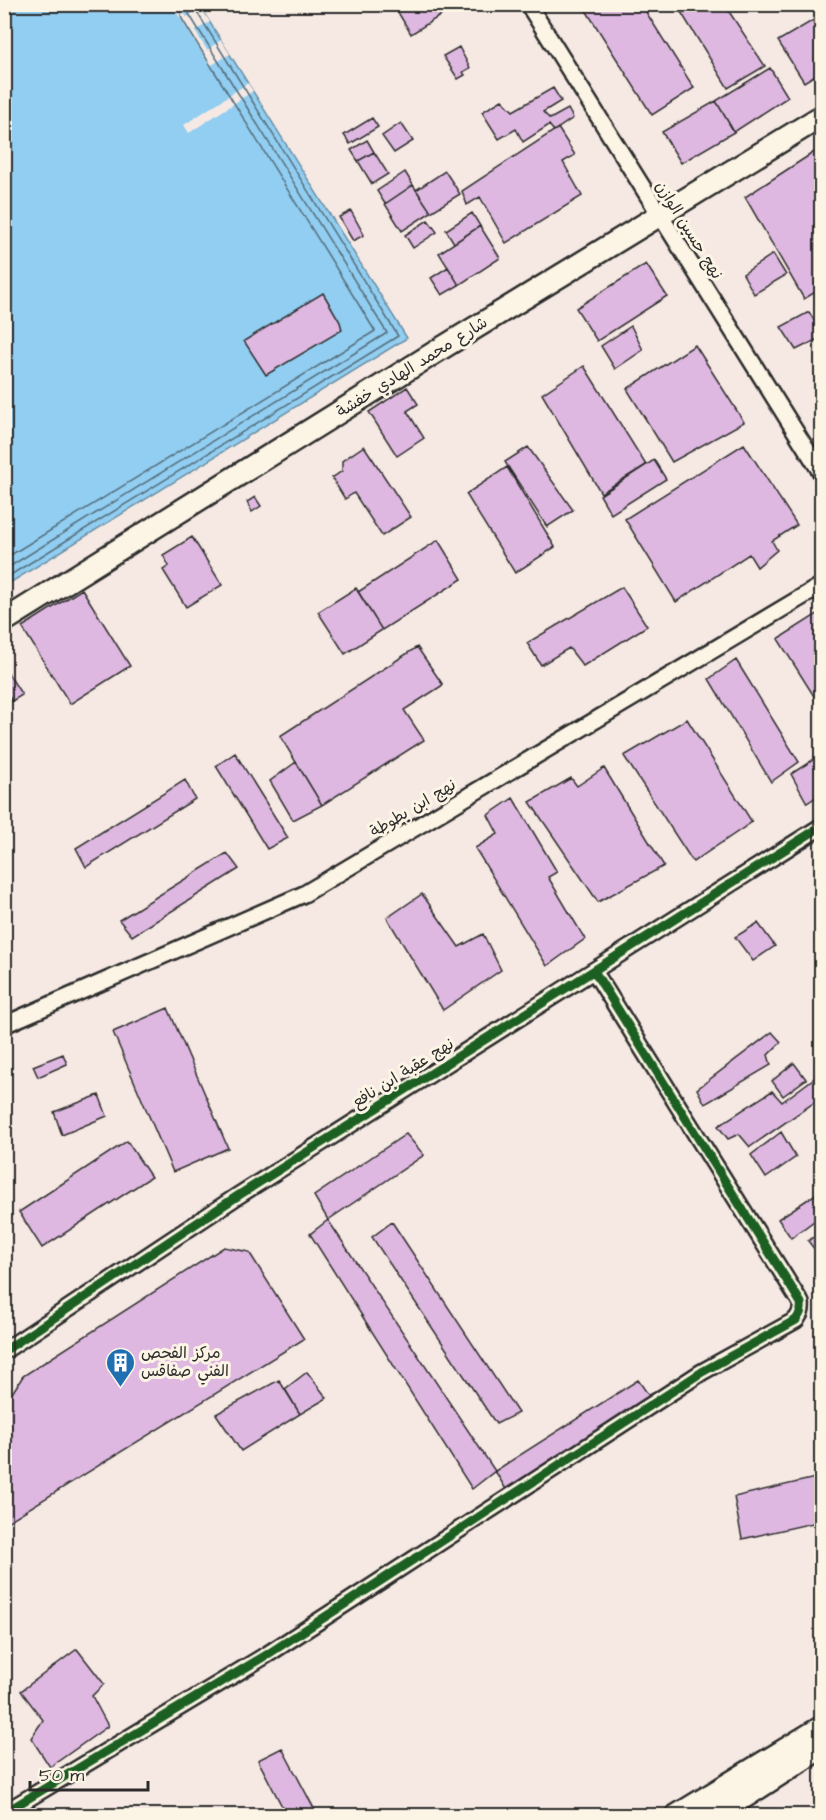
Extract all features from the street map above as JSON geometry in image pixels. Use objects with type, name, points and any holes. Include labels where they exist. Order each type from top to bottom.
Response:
[{"type":"street","name":"نهج حسين الوازن","points":[[528,4],[658,216],[822,474]]},
{"type":"street","name":"شارع محمد الهادي خفشة","points":[[4,621],[822,116]]},
{"type":"street","name":"نهج ابن بطوطة","points":[[4,1025],[304,894],[822,585]]},
{"type":"street","name":"نهج عقبة ابن نافع","points":[[4,1351],[236,1197],[822,826]]},
{"type":"street","points":[[4,1813],[268,1654],[702,1372],[796,1320],[800,1315],[801,1303],[594,971]]},
{"type":"street","points":[[676,1815],[820,1737]]},
{"type":"street","points":[[715,1815],[820,1737]]},
{"type":"water","points":[[5,5],[199,5],[407,338],[5,586]]},
{"type":"pier","points":[[172,5],[178,5],[187,17],[201,8],[210,22],[195,31],[207,50],[221,40],[230,54],[210,66]]},
{"type":"pier","points":[[248,83],[253,91],[189,133],[184,125]]},
{"type":"building","points":[[393,4],[455,4],[456,6],[411,34]]},
{"type":"building","points":[[582,4],[641,4],[694,88],[652,115]]},
{"type":"building","points":[[676,4],[724,4],[765,66],[728,88]]},
{"type":"building","points":[[817,18],[822,27],[822,71],[804,82],[778,41]]},
{"type":"building","points":[[459,47],[470,68],[458,79],[443,56]]},
{"type":"building","points":[[770,68],[788,97],[734,132],[716,101]]},
{"type":"building","points":[[553,88],[561,101],[543,112],[550,119],[568,109],[573,118],[554,131],[549,125],[523,142],[516,129],[499,139],[482,112],[502,100],[513,111]]},
{"type":"building","points":[[716,101],[734,132],[681,163],[662,132]]},
{"type":"building","points":[[372,118],[378,127],[350,144],[344,135]]},
{"type":"building","points":[[401,123],[413,141],[394,153],[382,136]]},
{"type":"building","points":[[558,128],[575,155],[563,162],[582,196],[506,243],[480,197],[467,205],[462,191]]},
{"type":"building","points":[[367,140],[374,152],[358,161],[351,150]]},
{"type":"building","points":[[822,147],[822,288],[804,299],[745,197]]},
{"type":"building","points":[[374,152],[388,174],[372,184],[358,161]]},
{"type":"building","points":[[445,171],[460,194],[431,212],[416,190]]},
{"type":"building","points":[[405,172],[413,185],[385,204],[377,191]]},
{"type":"building","points":[[413,185],[431,212],[402,231],[385,204]]},
{"type":"building","points":[[351,211],[364,235],[353,241],[339,217]]},
{"type":"building","points":[[472,213],[480,226],[454,243],[446,230]]},
{"type":"building","points":[[428,220],[437,232],[413,248],[405,235]]},
{"type":"building","points":[[480,226],[500,258],[459,285],[439,253]]},
{"type":"building","points":[[773,254],[786,275],[754,294],[743,274]]},
{"type":"building","points":[[646,264],[667,296],[597,341],[576,308]]},
{"type":"building","points":[[448,267],[459,285],[442,295],[431,278]]},
{"type":"building","points":[[323,293],[340,322],[342,330],[266,375],[244,341]]},
{"type":"building","points":[[809,312],[822,333],[822,337],[796,350],[781,327]]},
{"type":"building","points":[[631,326],[643,350],[615,369],[601,346]]},
{"type":"building","points":[[695,345],[744,422],[672,462],[627,389]]},
{"type":"building","points":[[584,366],[646,465],[601,493],[542,394]]},
{"type":"building","points":[[407,387],[418,404],[407,411],[424,438],[397,456],[369,412]]},
{"type":"building","points":[[744,444],[797,525],[772,541],[777,550],[757,567],[749,554],[676,602],[625,519]]},
{"type":"building","points":[[364,446],[411,517],[382,536],[354,493],[345,499],[332,478],[342,471],[342,461]]},
{"type":"building","points":[[528,447],[573,510],[547,527],[505,462]]},
{"type":"building","points":[[654,460],[666,479],[611,514],[600,495]]},
{"type":"building","points":[[507,467],[555,547],[515,573],[466,494]]},
{"type":"building","points":[[255,497],[261,506],[252,512],[247,502]]},
{"type":"building","points":[[192,537],[222,585],[186,607],[163,570],[169,566],[163,555]]},
{"type":"building","points":[[438,540],[462,579],[382,630],[358,592]]},
{"type":"building","points":[[622,587],[647,626],[583,666],[569,648],[541,665],[527,643]]},
{"type":"building","points":[[356,588],[382,630],[345,654],[318,612]]},
{"type":"building","points":[[82,589],[130,666],[70,704],[22,627]]},
{"type":"building","points":[[822,611],[822,709],[778,639]]},
{"type":"building","points":[[417,647],[443,685],[404,710],[424,740],[322,805],[280,736]]},
{"type":"building","points":[[736,660],[799,762],[771,782],[709,679]]},
{"type":"building","points":[[4,667],[22,695],[12,701],[4,689]]},
{"type":"building","points":[[687,719],[752,822],[693,862],[624,756]]},
{"type":"building","points":[[235,753],[288,838],[267,849],[216,766]]},
{"type":"building","points":[[822,754],[822,793],[807,803],[791,774]]},
{"type":"building","points":[[296,762],[322,805],[293,820],[270,781]]},
{"type":"building","points":[[604,768],[664,866],[598,902],[530,802],[571,778],[577,786]]},
{"type":"building","points":[[185,780],[195,799],[86,867],[76,848]]},
{"type":"building","points":[[513,798],[557,872],[548,877],[585,939],[547,966],[475,848],[498,834],[488,815]]},
{"type":"building","points":[[227,853],[239,869],[132,936],[119,920]]},
{"type":"building","points":[[422,894],[459,947],[483,934],[501,970],[443,1010],[387,918]]},
{"type":"building","points":[[758,923],[775,946],[753,961],[735,937]]},
{"type":"building","points":[[168,1008],[228,1148],[173,1172],[113,1032]]},
{"type":"building","points":[[772,1032],[781,1042],[768,1055],[771,1065],[705,1104],[697,1089]]},
{"type":"building","points":[[63,1054],[67,1064],[38,1077],[33,1066]]},
{"type":"building","points":[[794,1063],[806,1079],[783,1096],[772,1081]]},
{"type":"building","points":[[817,1076],[822,1083],[822,1097],[750,1147],[739,1134],[728,1139],[718,1126],[772,1091],[782,1102]]},
{"type":"building","points":[[99,1095],[107,1116],[62,1135],[54,1112]]},
{"type":"building","points":[[781,1132],[796,1157],[766,1178],[751,1155]]},
{"type":"building","points":[[406,1134],[424,1155],[328,1220],[314,1196]]},
{"type":"building","points":[[127,1141],[151,1177],[42,1248],[19,1212]]},
{"type":"building","points":[[822,1190],[822,1215],[791,1238],[778,1219]]},
{"type":"building","points":[[328,1220],[495,1471],[472,1489],[310,1234]]},
{"type":"building","points":[[392,1222],[518,1413],[496,1424],[372,1237]]},
{"type":"building","points":[[822,1231],[822,1259],[808,1241]]},
{"type":"building","name":"مركز الفحص الفني صفاقس","points":[[224,1247],[249,1252],[304,1339],[4,1524],[7,1401],[23,1376]]},
{"type":"building","points":[[307,1372],[327,1398],[300,1414],[285,1389]]},
{"type":"building","points":[[279,1380],[300,1414],[241,1451],[216,1414]]},
{"type":"building","points":[[638,1380],[650,1397],[507,1491],[495,1471]]},
{"type":"building","points":[[815,1478],[822,1488],[822,1521],[742,1539],[734,1497]]},
{"type":"building","points":[[77,1649],[104,1684],[92,1696],[108,1726],[50,1767],[31,1738],[43,1720],[21,1691]]},
{"type":"building","points":[[282,1748],[318,1816],[287,1816],[258,1760]]},
{"type":"cycle path","points":[[4,1351],[236,1197],[822,826]]},
{"type":"cycle path","points":[[4,1813],[268,1654],[702,1372],[796,1320],[801,1303],[594,971]]},
{"type":"place","name":"مركز الفحص الفني صفاقس","points":[[120,1388]]}]
